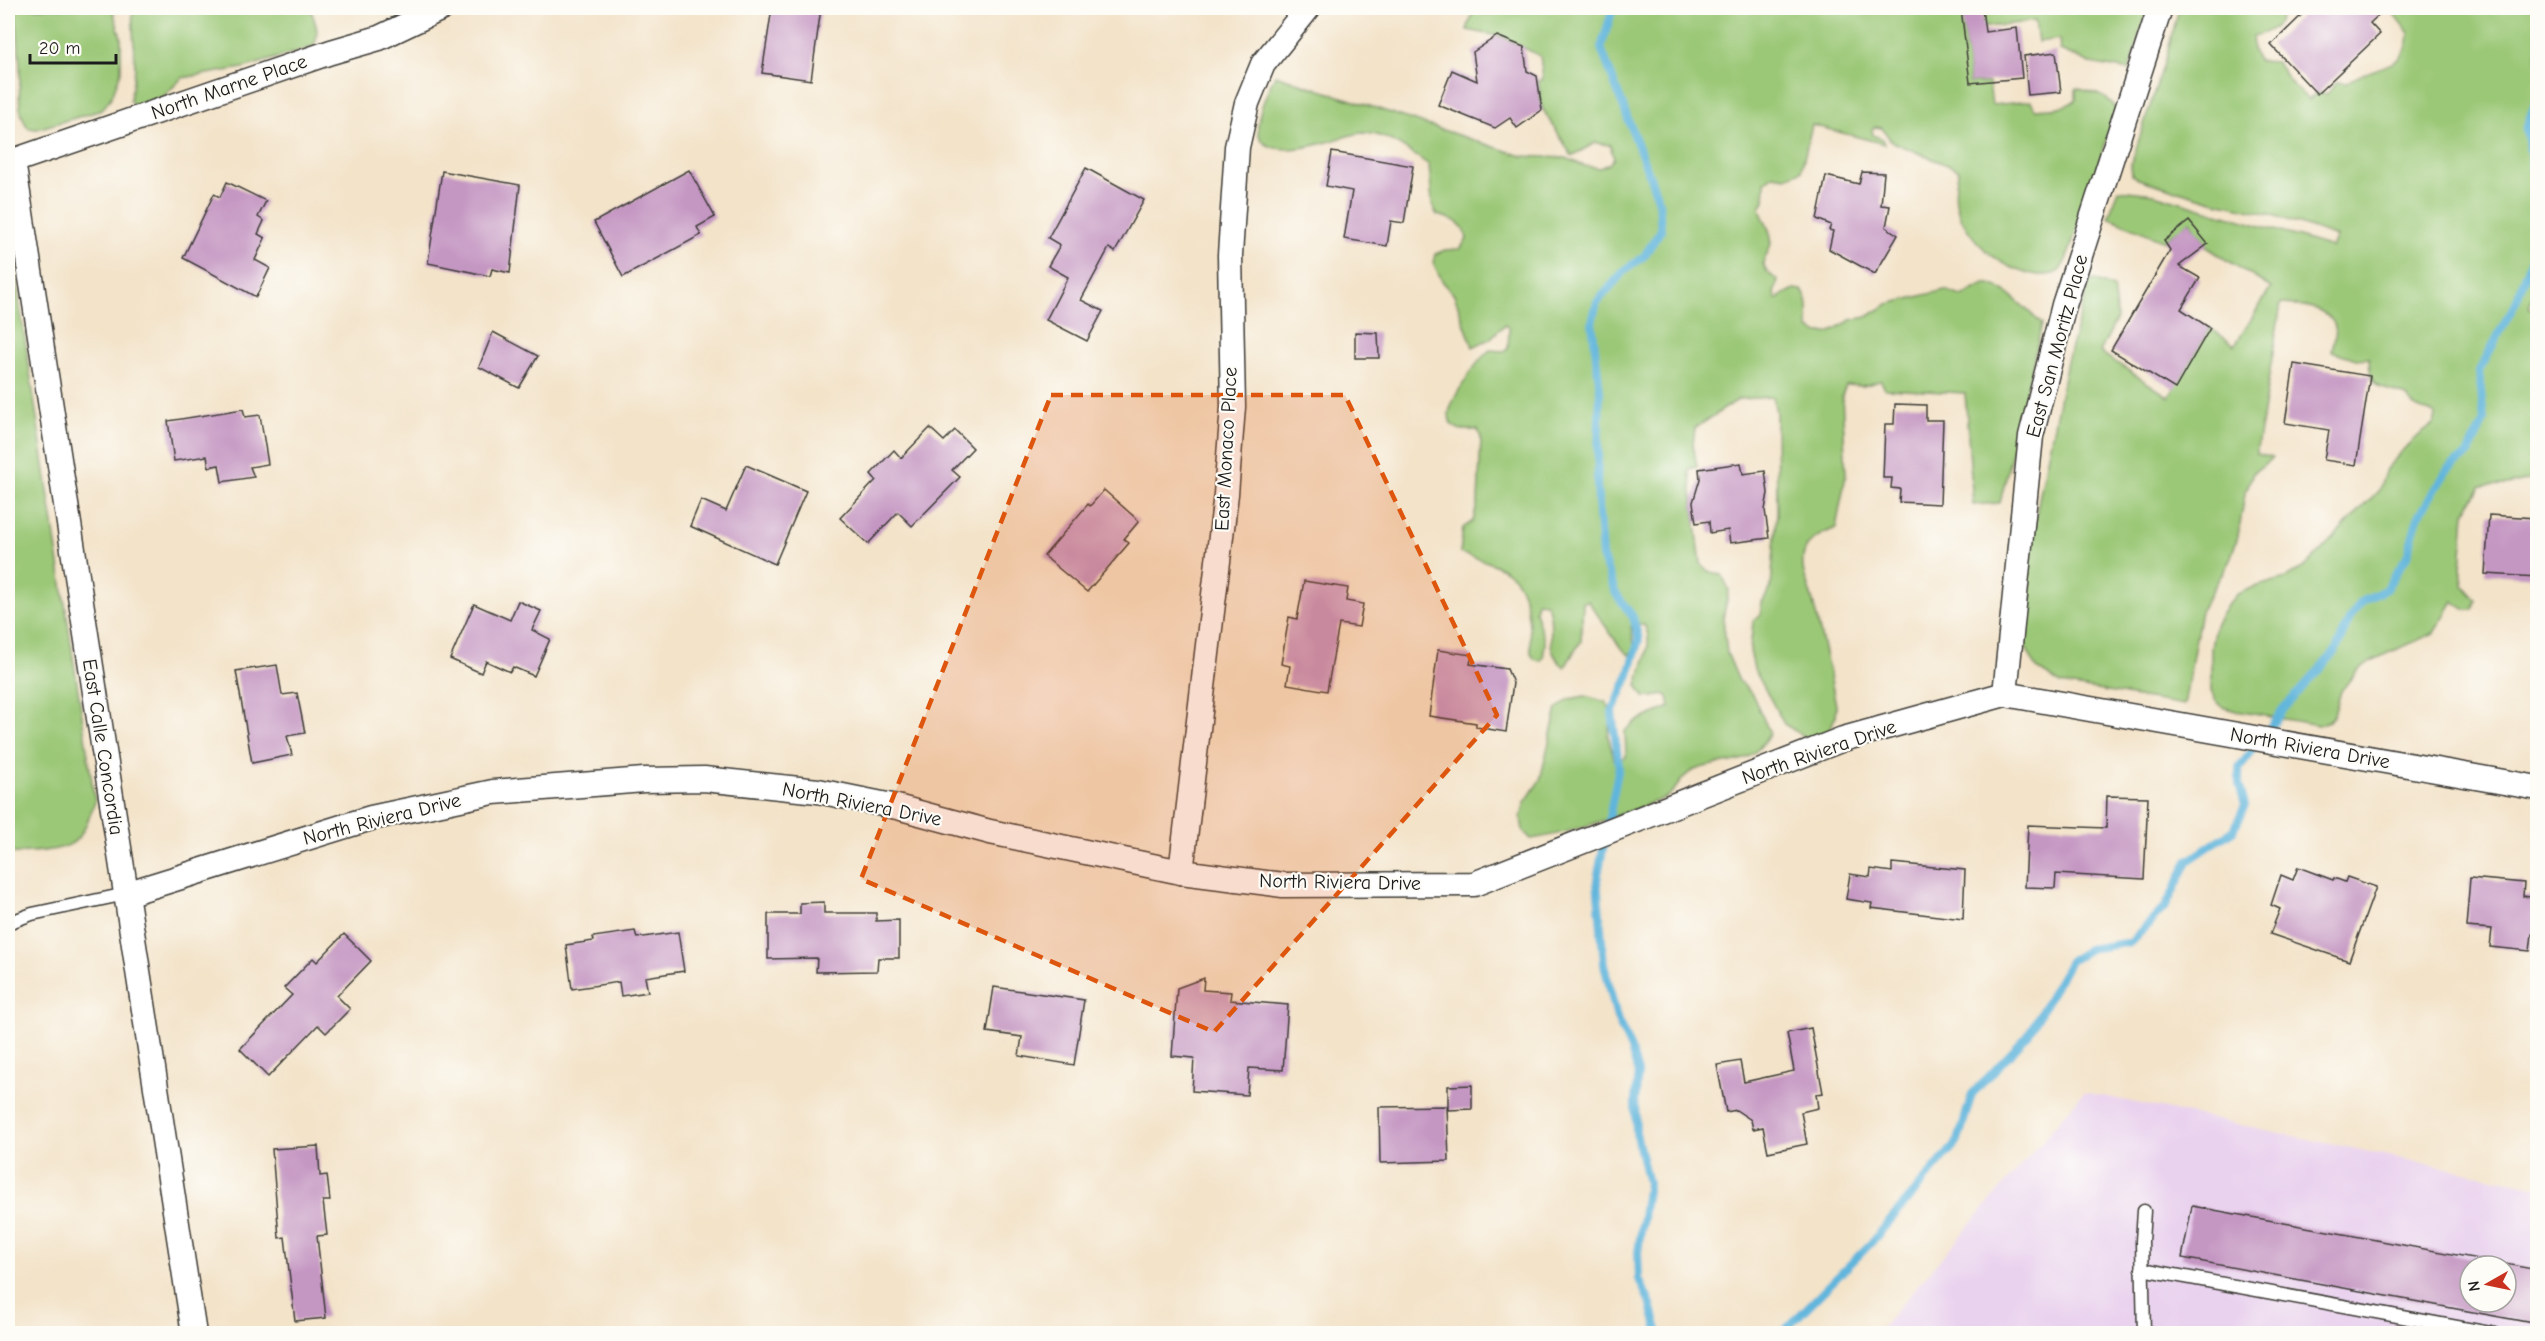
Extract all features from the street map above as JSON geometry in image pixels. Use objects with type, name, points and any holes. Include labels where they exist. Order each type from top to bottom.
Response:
[{"type":"street","name":"North Marne Place","points":[[13,161],[331,52],[379,38],[442,8]]},
{"type":"street","name":"East Monaco Place","points":[[1181,872],[1226,494],[1233,407],[1230,255],[1237,147],[1247,104],[1263,64],[1308,8]]},
{"type":"street","name":"East San Moritz Place","points":[[2005,694],[2031,436],[2064,305],[2160,8]]},
{"type":"street","name":"East Calle Concordia","points":[[13,161],[194,1334]]},
{"type":"street","name":"North Riviera Drive","points":[[126,894],[372,818],[493,792],[644,780],[704,779],[818,791],[897,807],[990,832],[1181,872],[1283,885],[1474,884],[1843,739],[2005,694],[2538,788]]},
{"type":"lane","points":[[8,923],[32,914],[126,894]]},
{"type":"lane","points":[[2144,1211],[2142,1269],[2144,1334]]},
{"type":"lane","points":[[2142,1269],[2495,1334]]},
{"type":"highlighted area","points":[[1051,395],[1345,395],[1497,715],[1214,1032],[861,879]]},
{"type":"shaded area","points":[[2084,1092],[2537,1187],[2537,1333],[1876,1334]]},
{"type":"green space","points":[[8,8],[10,34],[8,100]]},
{"type":"green space","points":[[15,8],[112,8],[121,37],[121,72],[112,96],[102,110],[37,129],[28,128],[20,108],[20,57]]},
{"type":"green space","points":[[132,8],[310,8],[317,37],[313,47],[243,68],[182,78],[164,96],[135,106],[130,101],[135,68]]},
{"type":"green space","points":[[1474,8],[2148,8],[2129,70],[2090,63],[2060,50],[2059,39],[2038,42],[2035,21],[1964,30],[1970,83],[1989,83],[1992,105],[2031,101],[2035,109],[2062,106],[2076,99],[2076,88],[2105,98],[2110,101],[2116,111],[2070,250],[2062,267],[2055,273],[2030,274],[2006,265],[1985,250],[1968,231],[1957,208],[1955,189],[1959,170],[1892,142],[1882,128],[1872,129],[1873,135],[1882,139],[1884,144],[1812,125],[1801,171],[1786,177],[1773,175],[1765,182],[1764,201],[1760,207],[1769,230],[1771,245],[1763,263],[1778,281],[1774,293],[1776,299],[1794,289],[1802,290],[1808,306],[1809,329],[1817,333],[1829,333],[1851,320],[1867,317],[1888,304],[1945,290],[1961,296],[1986,284],[1992,284],[2007,293],[2042,324],[2000,503],[1973,505],[1965,393],[1885,389],[1881,381],[1864,386],[1846,386],[1842,395],[1846,475],[1836,528],[1813,540],[1806,548],[1803,559],[1831,680],[1836,706],[1835,717],[1830,730],[1808,739],[1784,724],[1754,669],[1750,651],[1753,621],[1760,615],[1762,602],[1771,588],[1777,512],[1776,413],[1773,397],[1739,399],[1695,428],[1693,444],[1697,467],[1689,469],[1701,564],[1708,571],[1722,575],[1729,590],[1723,618],[1727,653],[1739,681],[1752,694],[1770,733],[1761,746],[1744,759],[1705,766],[1692,771],[1670,794],[1662,799],[1582,827],[1531,839],[1523,831],[1521,817],[1525,802],[1540,780],[1557,709],[1569,699],[1585,696],[1606,702],[1612,713],[1608,736],[1614,759],[1626,757],[1625,731],[1637,721],[1670,707],[1668,696],[1662,694],[1644,697],[1637,685],[1648,647],[1647,632],[1644,625],[1635,624],[1631,627],[1635,649],[1629,655],[1620,647],[1588,601],[1583,602],[1581,641],[1565,667],[1553,653],[1551,620],[1546,603],[1537,602],[1535,611],[1545,643],[1543,658],[1540,661],[1534,659],[1531,653],[1525,599],[1516,580],[1498,566],[1460,553],[1463,528],[1473,521],[1478,501],[1481,438],[1478,430],[1460,430],[1451,424],[1449,414],[1459,390],[1485,355],[1490,350],[1508,349],[1509,329],[1505,324],[1490,339],[1473,347],[1454,295],[1443,282],[1433,263],[1435,254],[1445,250],[1460,249],[1467,239],[1466,233],[1457,222],[1437,215],[1432,204],[1429,165],[1398,144],[1373,134],[1355,134],[1328,142],[1286,149],[1266,144],[1260,138],[1258,128],[1262,108],[1275,75],[1522,156],[1566,158],[1585,166],[1599,168],[1609,164],[1614,158],[1610,145],[1595,143],[1572,156],[1542,108],[1538,82],[1543,79],[1540,56],[1503,37],[1467,30]]},
{"type":"green space","points":[[2179,8],[2284,8],[2283,14],[2274,27],[2253,36],[2254,52],[2259,61],[2276,62],[2294,87],[2309,100],[2317,92],[2327,94],[2337,82],[2347,83],[2396,61],[2403,54],[2409,33],[2389,8],[2537,8],[2538,278],[2529,308],[2538,311],[2537,478],[2508,485],[2481,486],[2465,512],[2461,568],[2463,585],[2476,600],[2474,610],[2466,610],[2453,601],[2434,633],[2371,661],[2357,671],[2341,691],[2334,715],[2329,721],[2319,725],[2236,711],[2223,707],[2215,700],[2211,691],[2211,648],[2215,625],[2237,594],[2286,578],[2306,566],[2379,490],[2386,469],[2414,439],[2434,424],[2436,416],[2416,407],[2404,395],[2377,386],[2371,377],[2369,358],[2356,359],[2332,351],[2335,327],[2332,320],[2312,308],[2281,304],[2256,454],[2272,458],[2253,473],[2245,494],[2238,536],[2230,560],[2201,610],[2184,705],[2061,684],[2037,669],[2023,642],[2022,615],[2037,509],[2067,361],[2090,281],[2095,280],[2113,288],[2117,318],[2100,352],[2169,397],[2210,328],[2235,345],[2271,288],[2205,246],[2207,244],[2190,221],[2164,241],[2108,217],[2119,190],[2154,194],[2332,247],[2337,237],[2270,214],[2212,201],[2138,179],[2132,175],[2131,164],[2167,54]]},
{"type":"green space","points":[[8,227],[95,802],[82,832],[71,844],[54,849],[8,854]]},
{"type":"building","points":[[772,8],[821,8],[811,80],[762,73]]},
{"type":"building","points":[[1961,8],[1982,8],[1985,32],[2017,28],[2022,78],[1970,83]]},
{"type":"building","points":[[2309,8],[2386,8],[2370,23],[2380,34],[2317,94],[2271,45]]},
{"type":"building","points":[[1497,36],[1524,47],[1527,71],[1537,76],[1542,110],[1517,128],[1510,118],[1495,128],[1438,105],[1452,70],[1477,81],[1473,52]]},
{"type":"building","points":[[2056,52],[2061,92],[2028,95],[2024,56]]},
{"type":"building","points":[[1332,152],[1413,166],[1404,223],[1391,221],[1387,246],[1344,239],[1352,191],[1326,186]]},
{"type":"building","points":[[1086,168],[1144,200],[1115,252],[1109,248],[1081,300],[1103,311],[1087,341],[1046,320],[1068,277],[1048,266],[1060,245],[1048,238]]},
{"type":"building","points":[[689,170],[715,217],[697,227],[701,235],[623,277],[594,222]]},
{"type":"building","points":[[442,171],[520,185],[510,273],[492,269],[490,276],[428,263]]},
{"type":"building","points":[[1862,172],[1884,173],[1881,205],[1890,206],[1886,227],[1898,235],[1875,274],[1829,249],[1833,231],[1829,230],[1831,225],[1817,219],[1826,176],[1859,184]]},
{"type":"building","points":[[227,182],[266,201],[258,217],[264,221],[258,234],[265,238],[255,260],[270,268],[256,297],[183,258],[214,194],[220,197]]},
{"type":"building","points":[[2189,221],[2208,244],[2179,266],[2200,278],[2181,309],[2210,328],[2175,389],[2111,350],[2170,250],[2164,241]]},
{"type":"building","points":[[493,332],[538,356],[519,388],[479,367]]},
{"type":"building","points":[[1355,332],[1378,333],[1379,358],[1355,358]]},
{"type":"building","points":[[2294,364],[2370,376],[2356,465],[2324,460],[2329,430],[2285,423]]},
{"type":"building","points":[[1895,404],[1926,405],[1926,420],[1943,420],[1940,504],[1899,502],[1900,489],[1891,488],[1892,478],[1883,478],[1885,424],[1894,424]]},
{"type":"building","points":[[243,409],[245,417],[260,415],[268,464],[250,467],[254,477],[222,482],[219,465],[209,467],[207,456],[174,461],[168,421]]},
{"type":"building","points":[[930,428],[944,441],[955,430],[973,448],[952,470],[960,477],[912,526],[898,512],[868,544],[840,518],[876,480],[871,474],[894,450],[901,458]]},
{"type":"building","points":[[1741,463],[1743,474],[1765,471],[1768,493],[1765,510],[1769,538],[1730,543],[1728,530],[1710,533],[1709,521],[1696,523],[1693,502],[1700,479],[1699,469]]},
{"type":"building","points":[[746,465],[806,491],[775,564],[690,526],[701,500],[726,511]]},
{"type":"building","points":[[1104,490],[1139,521],[1124,539],[1129,543],[1087,592],[1044,556],[1088,504],[1090,506]]},
{"type":"building","points":[[2489,515],[2536,518],[2538,577],[2485,574]]},
{"type":"building","points":[[1304,581],[1348,588],[1346,601],[1363,604],[1359,627],[1339,624],[1327,691],[1287,684],[1290,666],[1281,664],[1289,617],[1297,619]]},
{"type":"building","points":[[518,601],[541,611],[532,630],[550,639],[534,676],[513,667],[510,672],[486,661],[481,673],[450,659],[474,604],[510,620]]},
{"type":"building","points":[[1438,650],[1472,655],[1470,664],[1507,669],[1513,683],[1506,732],[1476,727],[1476,723],[1429,716]]},
{"type":"building","points":[[277,665],[282,695],[297,693],[305,733],[287,736],[292,755],[252,763],[236,671]]},
{"type":"building","points":[[2107,796],[2148,797],[2144,879],[2056,874],[2055,888],[2025,887],[2028,825],[2106,828]]},
{"type":"building","points":[[1892,863],[1965,870],[1963,919],[1871,908],[1872,903],[1846,899],[1850,874],[1870,877],[1871,869],[1892,872]]},
{"type":"building","points":[[2298,867],[2333,880],[2334,878],[2345,882],[2347,877],[2376,887],[2349,961],[2270,934],[2280,909],[2271,905],[2281,875],[2293,880]]},
{"type":"building","points":[[2470,878],[2524,883],[2523,896],[2538,898],[2538,935],[2532,934],[2530,951],[2490,947],[2492,929],[2466,927]]},
{"type":"building","points":[[824,902],[824,913],[876,913],[876,921],[899,920],[899,958],[878,958],[877,971],[816,972],[817,958],[768,959],[768,914],[800,914],[800,903]]},
{"type":"building","points":[[635,931],[637,938],[678,932],[684,971],[645,977],[648,992],[621,996],[619,982],[572,989],[566,945],[594,941],[593,937]]},
{"type":"building","points":[[344,934],[371,961],[337,996],[350,1009],[326,1033],[318,1025],[268,1077],[240,1049],[292,995],[284,988],[313,958],[317,962]]},
{"type":"building","points":[[1204,978],[1203,990],[1231,992],[1230,1000],[1288,1005],[1283,1070],[1249,1068],[1247,1095],[1192,1091],[1194,1058],[1172,1056],[1177,988]]},
{"type":"building","points":[[994,987],[1084,1000],[1074,1065],[1019,1056],[1022,1037],[987,1032]]},
{"type":"building","points":[[1811,1028],[1823,1093],[1816,1094],[1818,1108],[1801,1112],[1807,1144],[1768,1152],[1763,1127],[1753,1129],[1751,1120],[1736,1110],[1726,1112],[1717,1065],[1740,1061],[1744,1082],[1794,1071],[1787,1033]]},
{"type":"building","points":[[1472,1085],[1472,1109],[1448,1110],[1448,1086]]},
{"type":"building","points":[[1447,1106],[1449,1161],[1380,1163],[1379,1107]]},
{"type":"building","points":[[318,1146],[320,1176],[327,1175],[330,1201],[323,1201],[327,1235],[317,1236],[326,1318],[295,1321],[285,1237],[279,1238],[272,1149]]},
{"type":"building","points":[[2192,1206],[2458,1255],[2458,1309],[2182,1258]]},
{"type":"building","points":[[2518,1266],[2538,1270],[2538,1324],[2484,1314],[2518,1314]]},
{"type":"waterway","points":[[1613,8],[1601,48],[1659,201],[1661,230],[1644,256],[1624,271],[1597,302],[1592,322],[1600,391],[1597,486],[1602,556],[1616,594],[1633,617],[1639,639],[1629,675],[1612,713],[1619,766],[1597,880],[1604,964],[1617,1018],[1631,1049],[1638,1073],[1635,1101],[1636,1133],[1648,1183],[1638,1252],[1639,1279],[1651,1305],[1659,1334]]},
{"type":"waterway","points":[[2538,96],[2526,129],[2538,192]]},
{"type":"waterway","points":[[1786,1334],[1787,1328],[1871,1243],[1958,1141],[1972,1094],[2028,1035],[2070,961],[2089,949],[2131,942],[2166,906],[2188,861],[2234,830],[2245,805],[2239,784],[2239,768],[2286,706],[2335,652],[2350,618],[2361,602],[2386,589],[2407,556],[2418,517],[2448,469],[2469,453],[2484,420],[2479,371],[2516,302],[2538,241]]}]
